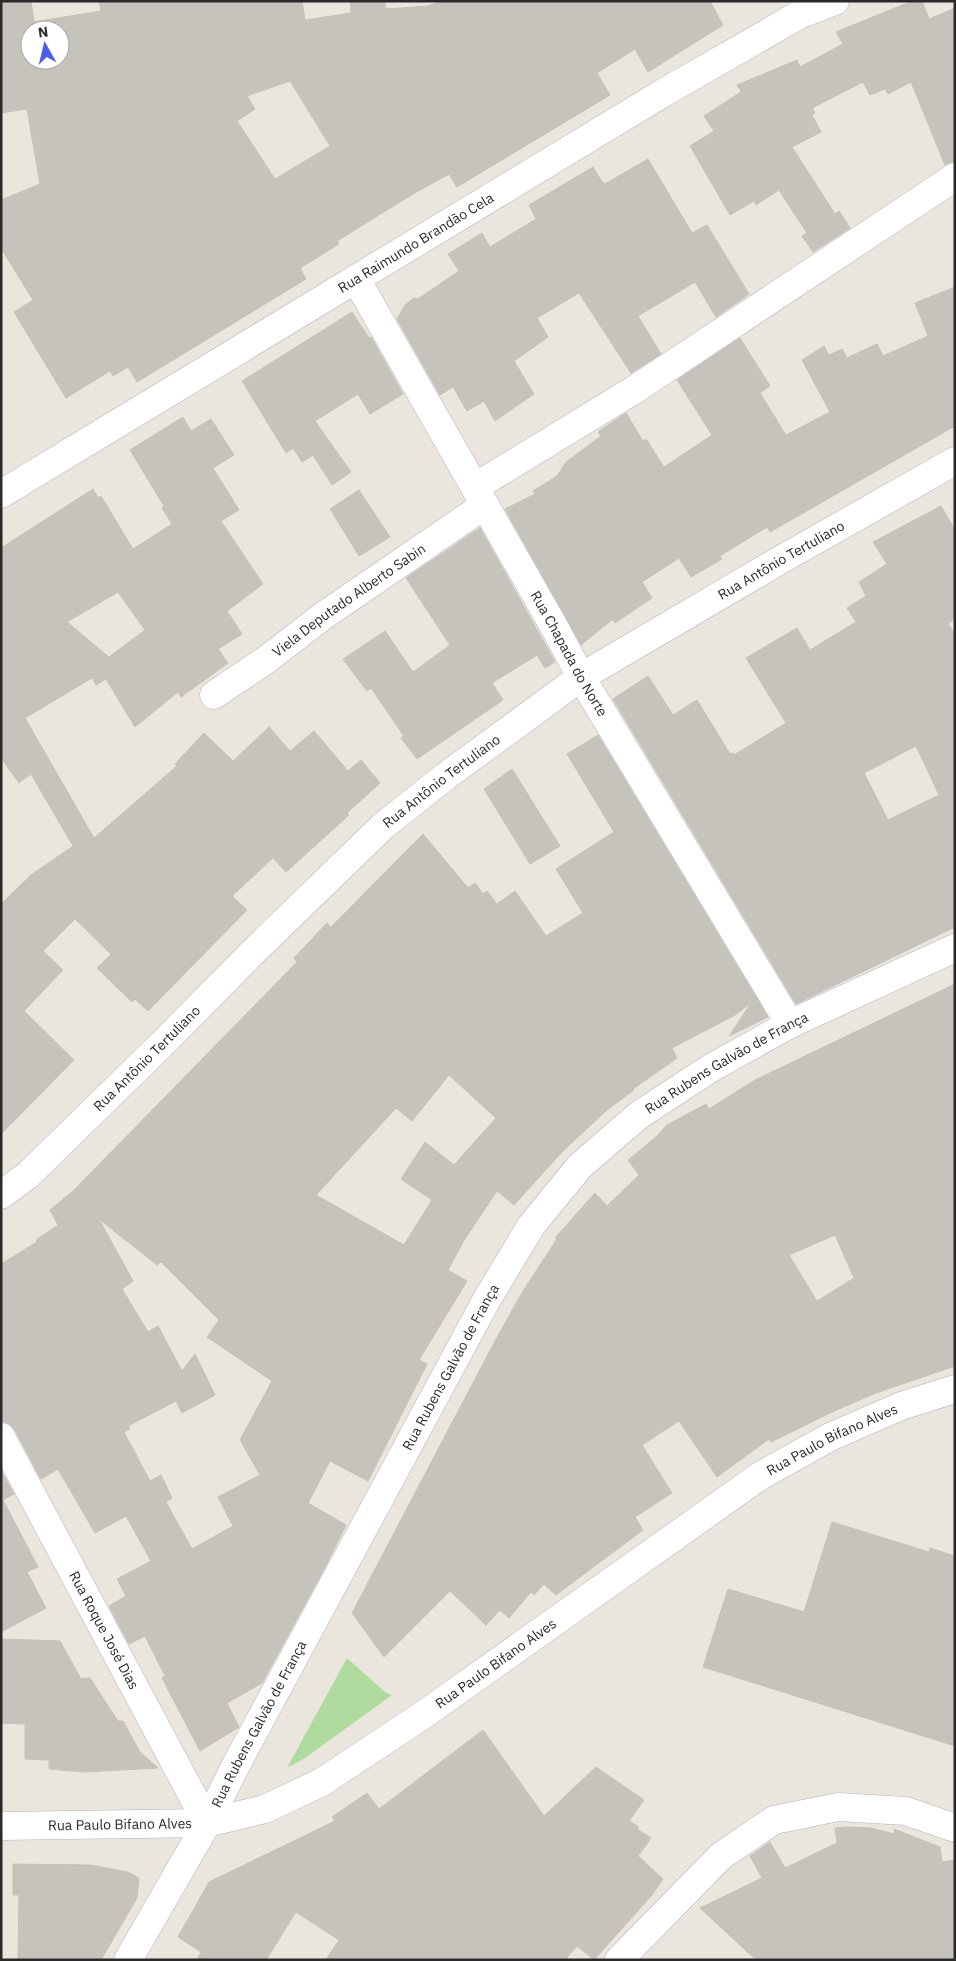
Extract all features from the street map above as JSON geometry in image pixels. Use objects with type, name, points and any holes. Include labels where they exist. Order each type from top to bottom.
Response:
[{"type":"street","name":"Rua Raimundo Brandão Cela","points":[[1,494],[654,98],[798,8],[836,1]]},
{"type":"street","name":"Viela Deputado Alberto Sabin","points":[[214,695],[266,660],[480,496],[634,390],[955,177]]},
{"type":"street","name":"Rua Chapada do Norte","points":[[356,279],[581,677],[790,1024]]},
{"type":"street","name":"Rua Antônio Tertuliano","points":[[1,1195],[28,1175],[383,826],[446,776],[581,677],[782,559],[955,461]]},
{"type":"street","name":"Rua Rubens Galvão de França","points":[[128,1960],[207,1823],[237,1763],[486,1302],[531,1226],[580,1166],[639,1115],[711,1068],[790,1024],[955,948]]},
{"type":"street","name":"Rua Paulo Bifano Alves","points":[[1,1826],[207,1823],[265,1809],[322,1782],[423,1715],[760,1476],[830,1437],[900,1406],[955,1389]]},
{"type":"street","name":"Rua Roque José Dias","points":[[1,1436],[207,1823]]},
{"type":"street","points":[[619,1960],[721,1856],[774,1820],[838,1807],[906,1811],[955,1828]]},
{"type":"green space","points":[[347,1658],[385,1692],[392,1695],[305,1758],[287,1768]]},
{"type":"building","points":[[1,1],[31,1],[34,20],[20,20],[20,70],[70,70],[70,20],[46,20],[101,11],[99,1],[302,1],[305,20],[351,13],[350,1],[385,1],[385,8],[388,9],[427,6],[441,1],[710,1],[723,25],[648,72],[635,49],[597,73],[610,95],[457,187],[449,174],[413,194],[337,241],[339,244],[300,268],[306,279],[137,382],[128,367],[113,376],[110,371],[66,398],[14,312],[33,300],[1,248],[1,200],[40,184],[27,109],[1,113]],"holes":[[[290,81],[330,146],[275,179],[237,121],[255,109],[247,96]]]},
{"type":"building","points":[[912,1],[922,1],[929,19],[955,8],[955,161],[945,165],[911,82],[888,94],[885,89],[870,95],[863,82],[812,108],[815,113],[812,115],[821,132],[792,147],[835,214],[839,211],[850,228],[813,252],[802,236],[807,233],[779,190],[756,205],[754,201],[730,215],[690,146],[714,131],[704,116],[741,92],[737,85],[797,60],[800,67],[843,44],[836,32]]},
{"type":"building","points":[[648,159],[692,233],[707,225],[749,294],[716,317],[695,282],[638,316],[661,354],[631,373],[579,293],[537,318],[548,337],[514,361],[534,394],[495,421],[484,401],[467,411],[453,387],[440,395],[397,319],[405,305],[414,298],[418,299],[459,271],[448,254],[482,233],[490,247],[536,219],[529,205],[593,167],[605,184]]},
{"type":"building","points":[[955,287],[955,426],[770,532],[767,527],[720,556],[722,559],[691,577],[679,558],[642,582],[652,598],[615,623],[613,619],[581,645],[505,509],[535,494],[533,491],[557,476],[566,462],[601,436],[598,432],[626,413],[643,441],[646,439],[664,467],[712,435],[677,380],[740,338],[770,386],[760,393],[786,435],[830,412],[802,360],[824,346],[829,355],[842,349],[847,358],[877,344],[883,356],[928,336],[915,303]]},
{"type":"building","points":[[352,312],[369,338],[371,337],[403,394],[370,414],[358,394],[315,421],[351,472],[332,485],[313,455],[302,462],[293,448],[286,453],[242,381]]},
{"type":"building","points":[[183,417],[191,431],[211,419],[234,455],[213,468],[239,510],[221,521],[263,584],[227,611],[242,634],[218,649],[228,663],[181,697],[178,692],[135,727],[106,679],[96,685],[92,678],[25,718],[94,838],[177,766],[175,764],[204,733],[233,761],[269,727],[290,751],[314,731],[348,771],[361,760],[380,783],[347,813],[349,815],[286,872],[273,858],[232,896],[247,910],[148,1011],[135,999],[132,1002],[97,968],[111,954],[75,919],[43,951],[63,970],[24,1011],[74,1060],[1,1134],[1,904],[31,875],[73,846],[31,774],[19,783],[1,758],[1,548],[93,489],[98,498],[101,496],[133,549],[172,524],[162,508],[164,506],[130,450]],"holes":[[[118,592],[145,630],[109,657],[67,622]]]},
{"type":"building","points":[[359,490],[390,537],[359,556],[330,509]]},
{"type":"building","points":[[941,506],[955,530],[955,618],[948,624],[955,634],[955,927],[796,1004],[613,699],[648,676],[673,715],[697,700],[730,754],[733,753],[734,755],[786,723],[746,658],[797,628],[810,650],[856,622],[847,608],[866,596],[859,582],[887,564],[873,542]],"holes":[[[916,746],[939,795],[888,820],[864,773]]]},
{"type":"building","points":[[480,528],[555,662],[545,668],[537,655],[492,683],[503,700],[417,759],[401,738],[404,736],[371,688],[367,691],[343,659],[385,631],[413,672],[450,645],[406,578]]},
{"type":"building","points":[[598,735],[768,1017],[729,1036],[751,1003],[735,1015],[672,1048],[677,1058],[607,1110],[562,1152],[514,1205],[497,1191],[463,1242],[448,1270],[467,1281],[419,1360],[427,1364],[368,1481],[330,1461],[308,1503],[346,1525],[323,1571],[262,1683],[227,1703],[239,1727],[200,1751],[162,1678],[165,1676],[145,1636],[129,1644],[109,1606],[126,1596],[117,1579],[151,1561],[126,1516],[95,1533],[58,1469],[41,1479],[15,1430],[9,1424],[1,1421],[1,1264],[37,1242],[36,1240],[58,1225],[50,1210],[74,1190],[297,962],[294,958],[327,923],[331,927],[423,834],[468,888],[475,883],[483,894],[487,891],[497,904],[515,891],[546,936],[583,913],[556,869],[614,832],[567,754]],"holes":[[[449,1075],[496,1118],[454,1165],[425,1142],[401,1179],[432,1200],[404,1245],[316,1195],[396,1108],[412,1121]],[[99,1219],[157,1265],[161,1262],[219,1320],[207,1337],[272,1381],[240,1440],[260,1475],[218,1497],[233,1526],[192,1549],[166,1502],[172,1498],[161,1475],[150,1481],[124,1432],[130,1429],[128,1426],[176,1401],[182,1413],[215,1395],[195,1354],[182,1371],[158,1326],[148,1332],[122,1289],[133,1281]]]},
{"type":"building","points":[[512,769],[560,846],[530,864],[484,789]]},
{"type":"building","points":[[955,984],[955,1366],[876,1393],[771,1442],[769,1439],[717,1477],[679,1421],[642,1445],[672,1493],[635,1517],[643,1530],[556,1595],[544,1584],[534,1595],[531,1592],[509,1618],[500,1610],[486,1625],[450,1591],[384,1657],[352,1613],[495,1341],[523,1291],[557,1239],[555,1238],[595,1193],[607,1206],[639,1175],[628,1160],[656,1137],[667,1125],[706,1104],[709,1109],[755,1080]],"holes":[[[835,1235],[854,1278],[817,1301],[789,1255]]]},
{"type":"building","points":[[1,1471],[14,1494],[3,1500],[38,1567],[27,1572],[46,1608],[1,1632]]},
{"type":"building","points":[[832,1522],[929,1552],[930,1548],[955,1556],[955,1746],[703,1667],[728,1589],[804,1612]]},
{"type":"building","points":[[1,1639],[60,1641],[81,1679],[90,1678],[118,1721],[123,1721],[140,1752],[158,1768],[85,1772],[49,1769],[49,1760],[25,1759],[25,1724],[1,1723]]},
{"type":"building","points":[[483,1730],[544,1816],[596,1767],[644,1800],[629,1821],[651,1838],[638,1856],[663,1879],[652,1895],[594,1960],[577,1946],[565,1960],[326,1960],[339,1940],[296,1912],[266,1960],[197,1960],[201,1952],[178,1937],[209,1882],[335,1821],[332,1817],[367,1793],[379,1809]]},
{"type":"building","points":[[835,1828],[871,1828],[895,1834],[894,1829],[940,1847],[942,1862],[955,1860],[955,1960],[756,1960],[700,1908],[762,1878],[750,1856],[770,1842],[785,1868],[837,1843]]},
{"type":"building","points":[[13,1864],[91,1865],[128,1872],[139,1878],[137,1898],[101,1960],[18,1960],[19,1895],[13,1895]]}]
